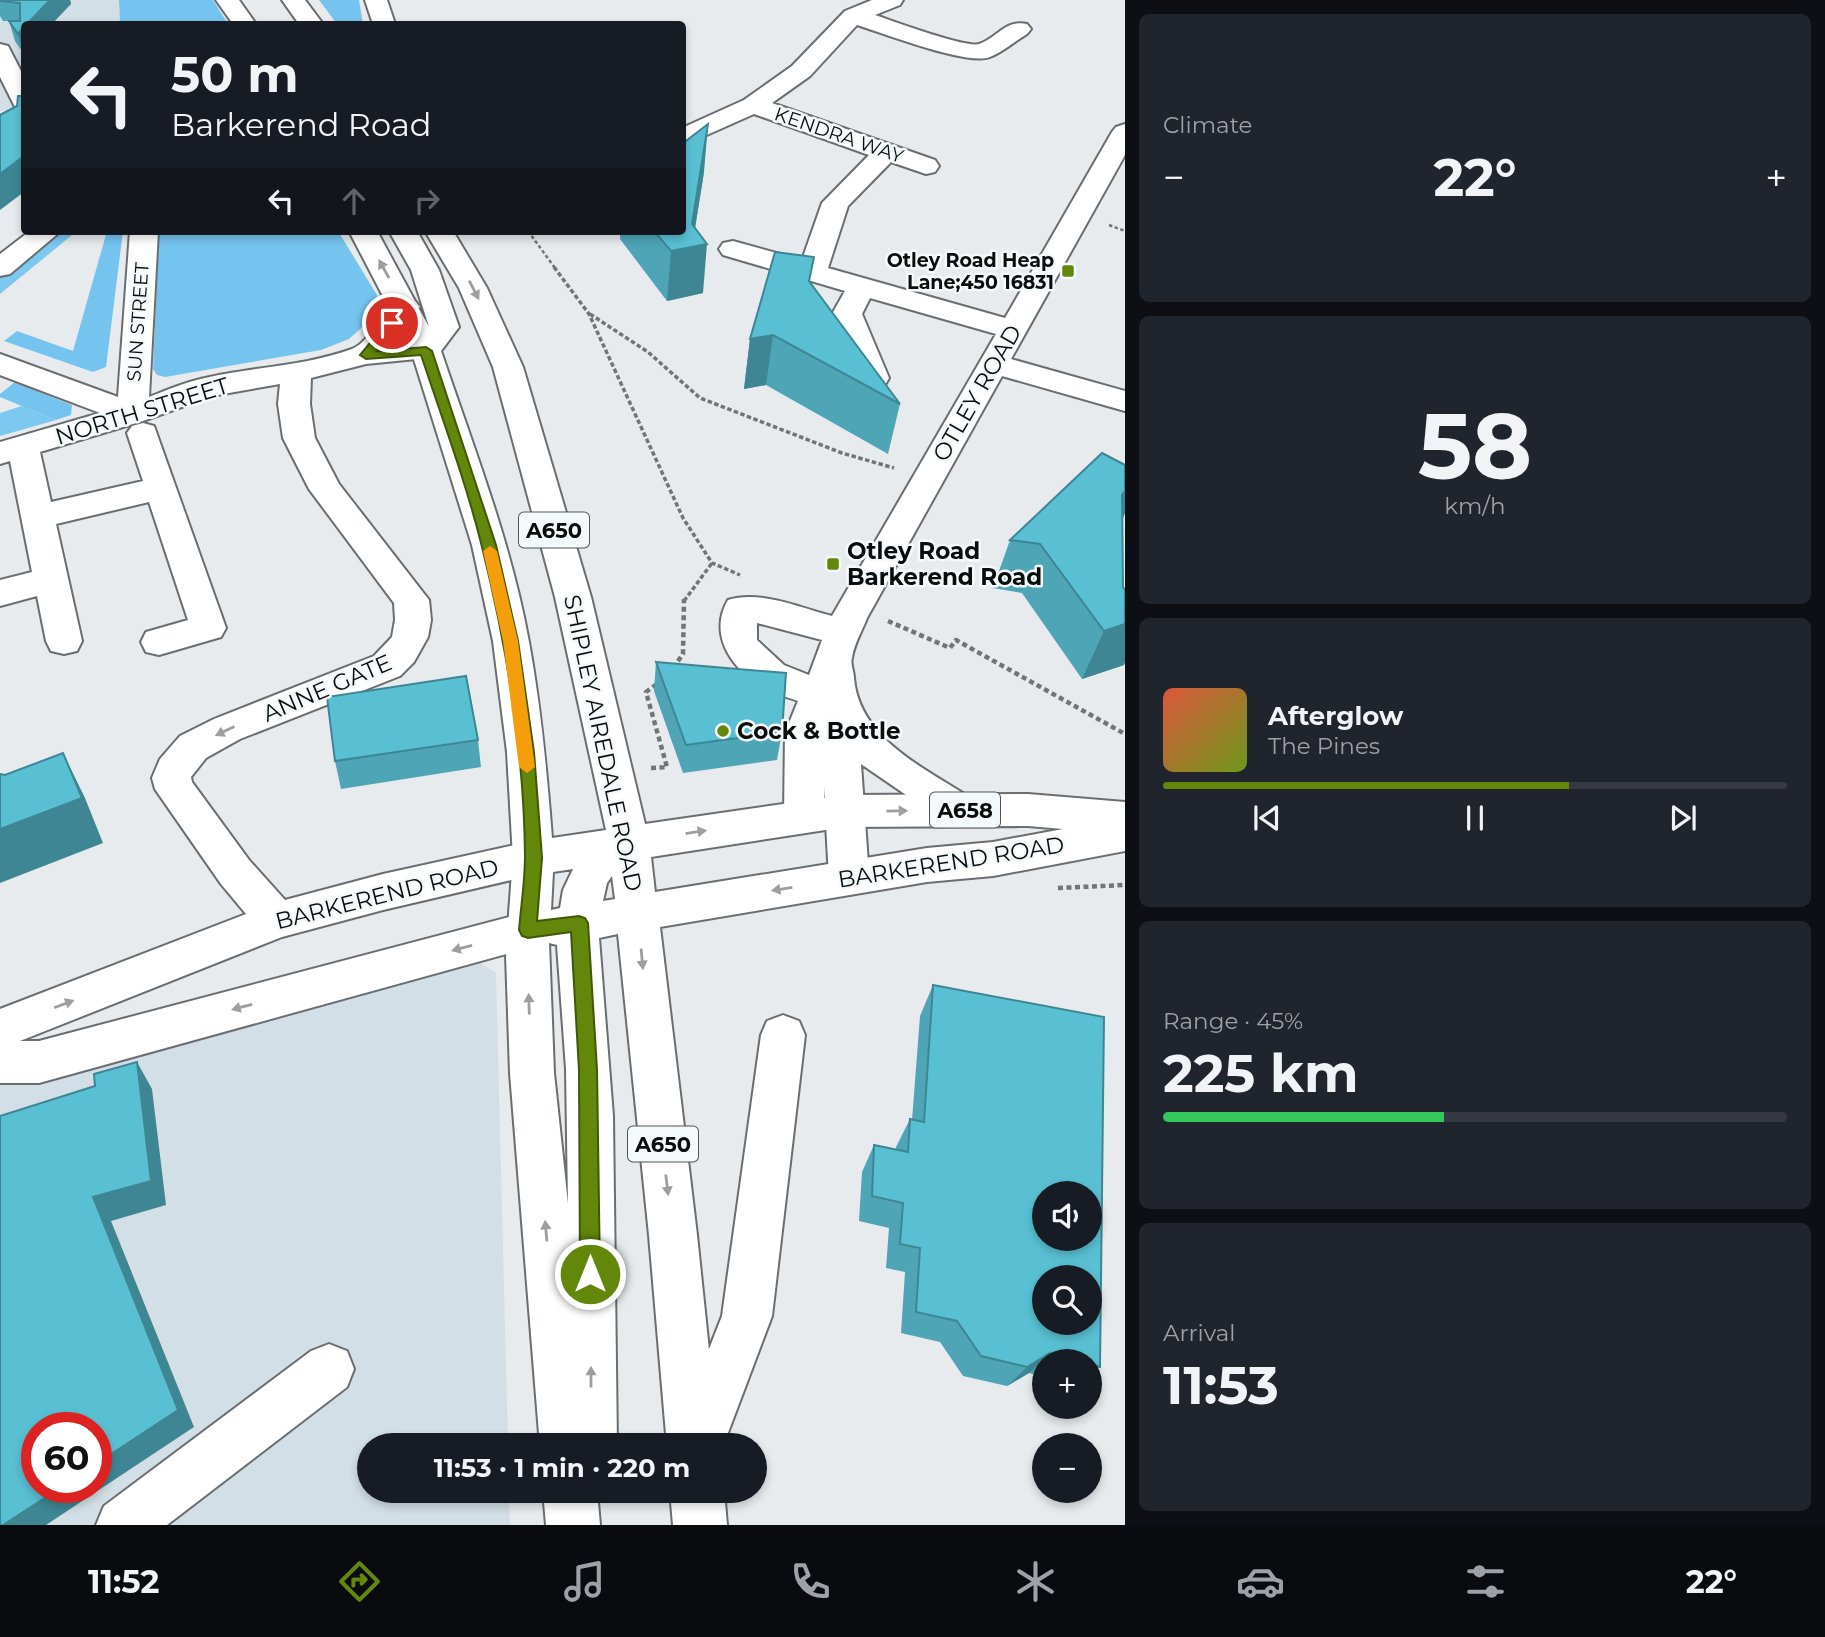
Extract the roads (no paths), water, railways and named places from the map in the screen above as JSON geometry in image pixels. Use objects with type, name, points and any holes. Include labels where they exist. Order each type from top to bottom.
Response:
[{"type":"street","points":[[227,0],[242,21]]},
{"type":"street","points":[[293,0],[309,21]]},
{"type":"street","points":[[376,0],[383,21]]},
{"type":"street","points":[[686,134],[753,105],[800,71],[853,16],[892,0]]},
{"type":"street","points":[[853,16],[958,48],[982,52],[1019,29]]},
{"type":"street","points":[[4,38],[21,87]]},
{"type":"street","name":"KENDRA WAY","points":[[753,105],[926,166]]},
{"type":"street","name":"OTLEY ROAD","points":[[804,816],[804,733],[843,636],[1125,132]]},
{"type":"street","points":[[812,272],[835,203],[887,152]]},
{"type":"street","points":[[0,268],[42,235]]},
{"type":"street","name":"SUN STREET","points":[[137,423],[144,235]]},
{"type":"street","name":"A650","points":[[365,235],[426,351],[489,545],[511,641],[526,752],[533,858],[528,930],[532,1073],[565,1433]]},
{"type":"street","points":[[404,235],[425,270],[444,327],[426,351]]},
{"type":"street","name":"SHIPLEY AIREDALE ROAD","points":[[441,235],[473,288],[508,367],[573,597],[629,842],[694,1433]]},
{"type":"street","points":[[733,249],[961,316],[1014,328]]},
{"type":"street","points":[[861,287],[847,314],[874,378]]},
{"type":"street","points":[[366,355],[405,307]]},
{"type":"street","name":"NORTH STREET","points":[[12,449],[137,423],[206,387],[296,372],[366,355],[426,351]]},
{"type":"street","points":[[0,364],[137,423],[208,628],[159,642]]},
{"type":"street","points":[[993,364],[1125,401]]},
{"type":"street","name":"ANNE GATE","points":[[276,920],[235,872],[175,789],[171,778],[174,769],[193,747],[227,729],[387,666],[402,654],[411,639],[414,612],[411,600],[325,489],[299,438],[294,404],[296,372]]},
{"type":"street","points":[[12,449],[39,517],[64,640]]},
{"type":"street","points":[[39,517],[161,488]]},
{"type":"street","points":[[0,593],[51,580]]},
{"type":"street","points":[[820,694],[771,675],[739,644],[740,609],[760,610],[843,636]]},
{"type":"street","points":[[843,636],[849,727],[877,757],[958,810]]},
{"type":"street","points":[[843,636],[845,811],[849,878]]},
{"type":"street","name":"BARKEREND ROAD","points":[[0,1029],[276,920],[383,892],[533,858],[845,811],[1028,810],[1125,818]]},
{"type":"street","name":"BARKEREND ROAD","points":[[0,1062],[39,1062],[528,930],[638,915],[927,865],[993,859],[1125,834]]},
{"type":"street","points":[[591,1433],[588,1070],[579,923],[589,876],[600,860],[613,849],[629,842]]},
{"type":"street","points":[[700,1433],[747,1316],[783,1035]]},
{"type":"street","points":[[123,1525],[329,1369]]},
{"type":"street","points":[[571,1503],[573,1525]]},
{"type":"street","points":[[591,1503],[591,1525]]},
{"type":"street","points":[[698,1503],[700,1525]]},
{"type":"place","name":"Otley Road Heap Lane;450 16831","points":[[1068,271]]},
{"type":"place","name":"Otley Road Barkerend Road","points":[[833,564]]},
{"type":"place","name":"Cock & Bottle","points":[[723,731]]}]
